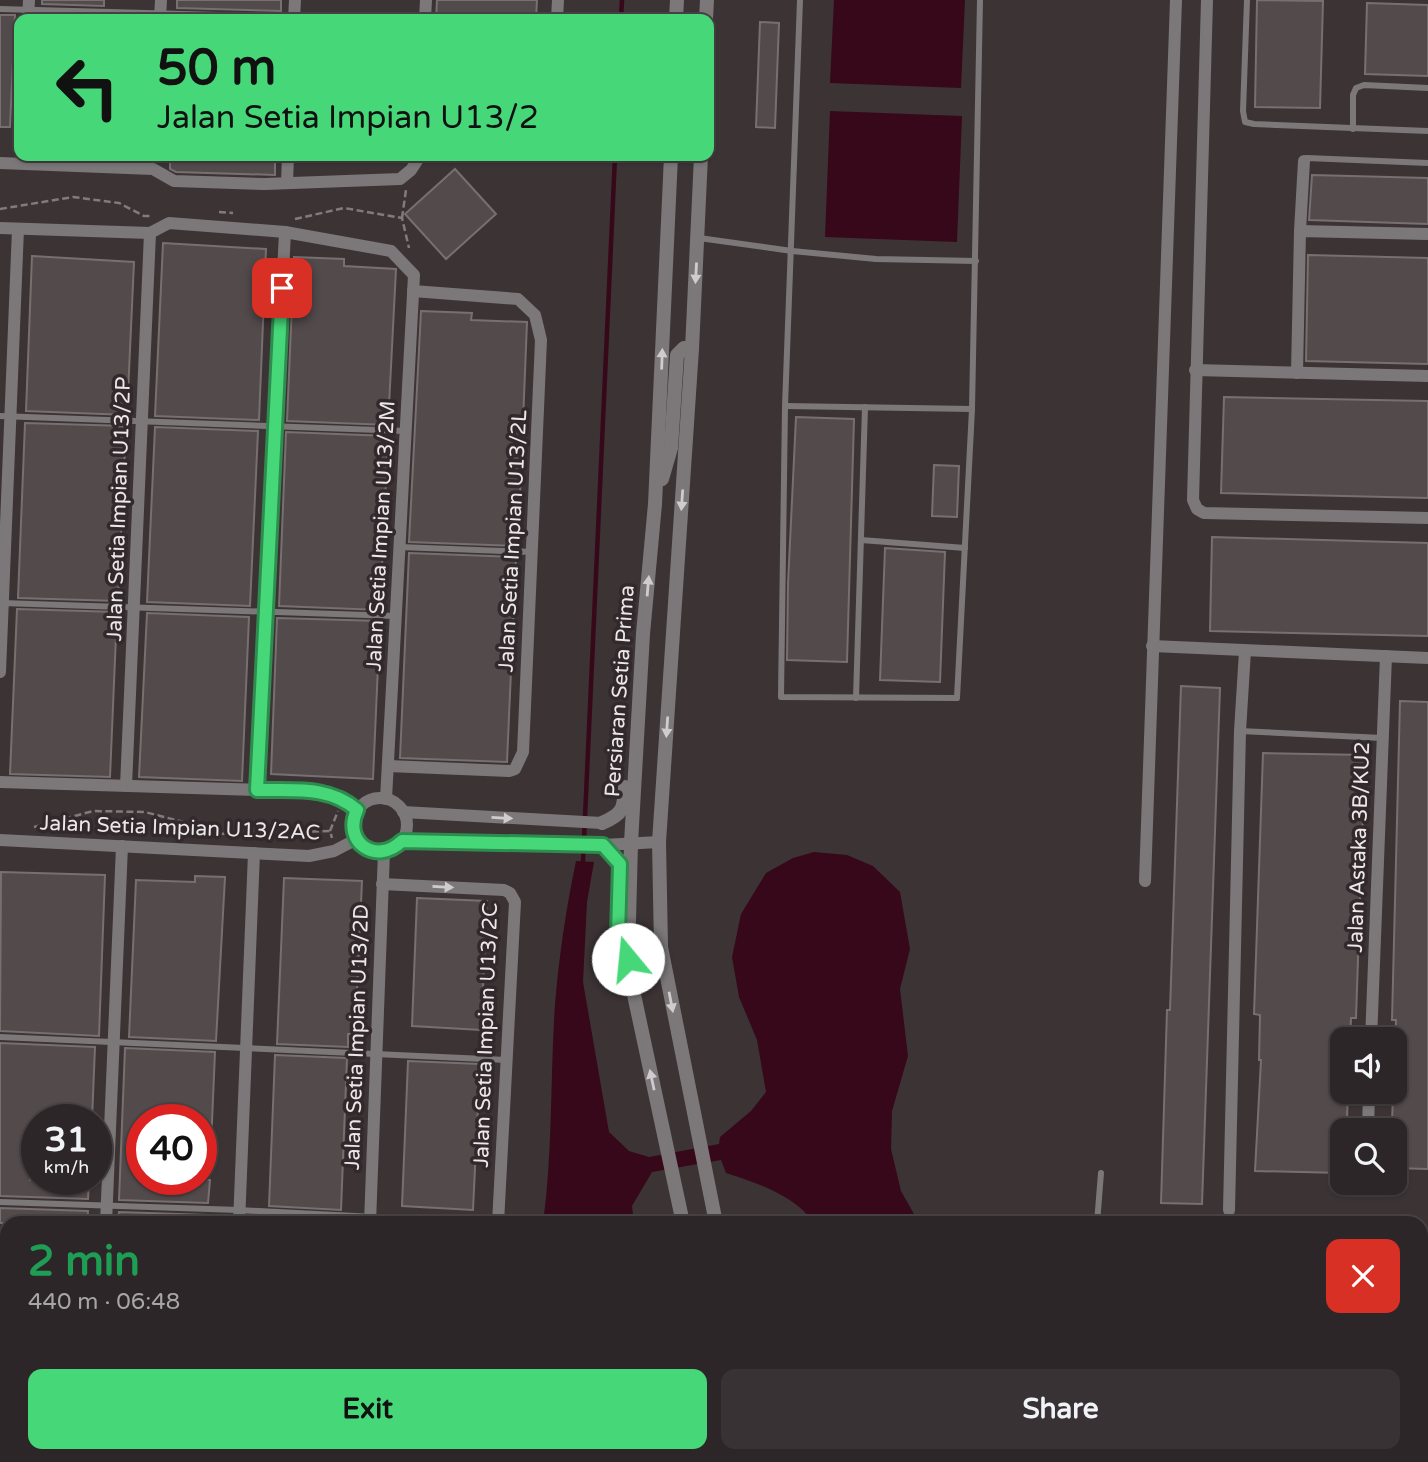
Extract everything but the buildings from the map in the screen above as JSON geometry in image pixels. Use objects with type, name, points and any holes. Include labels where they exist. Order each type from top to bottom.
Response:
[{"type":"street","points":[[1145,881],[1176,0]]},
{"type":"street","points":[[1207,0],[1193,500],[1200,512],[1428,518]]},
{"type":"street","points":[[88,161],[154,162],[174,181],[287,183],[400,178],[417,161]]},
{"type":"street","points":[[287,183],[288,161]]},
{"type":"street","name":"Persiaran Setia Prima","points":[[671,161],[656,504],[643,634],[631,843],[628,959],[682,1216]]},
{"type":"street","points":[[701,161],[692,349],[659,842],[661,947],[715,1216]]},
{"type":"street","points":[[1297,373],[1304,161]]},
{"type":"street","points":[[0,228],[150,233],[169,223],[285,232],[257,790]]},
{"type":"street","points":[[0,672],[5,416],[19,229]]},
{"type":"street","name":"Jalan Setia Impian U13/2M","points":[[285,232],[391,251],[414,275],[386,799]]},
{"type":"street","points":[[1300,232],[1428,234]]},
{"type":"street","name":"Jalan Setia Impian U13/2P","points":[[126,786],[150,233]]},
{"type":"street","name":"Jalan Setia Impian U13/2L","points":[[388,766],[509,771],[519,764],[523,752],[541,340],[536,315],[518,299],[413,290]]},
{"type":"street","points":[[656,504],[671,448],[677,355],[684,348],[692,349]]},
{"type":"street","points":[[1195,370],[1428,376]]},
{"type":"street","points":[[403,812],[602,823],[618,816],[624,804],[631,673],[643,634]]},
{"type":"street","points":[[1152,646],[1428,658]]},
{"type":"street","points":[[1229,1210],[1240,731],[1245,651]]},
{"type":"street","name":"Jalan Astaka 3B/KU2","points":[[1371,1027],[1386,656]]},
{"type":"street","points":[[0,782],[325,792],[353,806],[370,800],[386,799],[403,812],[407,827],[402,841],[384,852],[368,850],[357,839],[353,825],[353,806]]},
{"type":"street","points":[[476,842],[477,816]]},
{"type":"street","name":"Jalan Setia Impian U13/2AC","points":[[0,840],[309,856],[340,848],[357,839]]},
{"type":"street","points":[[402,841],[602,845],[659,842]]},
{"type":"street","points":[[602,845],[620,864],[618,935],[628,959]]},
{"type":"street","points":[[106,1216],[122,846]]},
{"type":"street","name":"Jalan Setia Impian U13/2D","points":[[370,1216],[384,852]]},
{"type":"street","points":[[239,1216],[254,853]]},
{"type":"street","name":"Jalan Setia Impian U13/2C","points":[[382,884],[504,890],[510,893],[515,902],[498,1216]]},
{"type":"lane","points":[[800,0],[785,406],[781,697],[856,698],[957,698],[972,408],[980,0]]},
{"type":"lane","points":[[1247,0],[1243,111],[1245,121],[1254,124],[1428,131]]},
{"type":"lane","points":[[0,9],[218,14]]},
{"type":"lane","points":[[1353,129],[1353,95],[1356,88],[1364,85],[1428,88]]},
{"type":"lane","points":[[1304,161],[1307,158],[1428,163]]},
{"type":"lane","points":[[697,238],[876,259],[976,261]]},
{"type":"lane","points":[[785,406],[972,408]]},
{"type":"lane","points":[[856,698],[865,407]]},
{"type":"lane","points":[[5,416],[406,431]]},
{"type":"lane","points":[[861,540],[965,548]]},
{"type":"lane","points":[[400,547],[532,552]]},
{"type":"lane","points":[[1,603],[396,616]]},
{"type":"lane","points":[[1240,731],[1382,738]]},
{"type":"lane","points":[[0,1037],[507,1060]]},
{"type":"lane","points":[[1098,1216],[1101,1172]]},
{"type":"lane","points":[[0,1202],[107,1205],[228,1216]]},
{"type":"path","points":[[402,218],[411,170]]},
{"type":"path","points":[[340,848],[330,831],[339,809],[353,806]]},
{"type":"path","points":[[27,828],[93,811],[145,811],[219,834],[330,831]]},
{"type":"shaded area","points":[[834,0],[965,0],[961,88],[830,83]]},
{"type":"shaded area","points":[[830,111],[962,116],[957,242],[825,237]]},
{"type":"shaded area","points":[[814,852],[847,855],[873,866],[900,892],[910,949],[900,989],[908,1056],[892,1111],[891,1149],[901,1191],[915,1216],[808,1216],[786,1198],[726,1173],[721,1160],[652,1172],[632,1206],[633,1216],[544,1216],[555,1004],[563,932],[576,861],[594,862],[587,902],[583,982],[609,1132],[629,1151],[649,1157],[719,1144],[720,1137],[751,1111],[766,1092],[757,1040],[739,997],[732,957],[741,914],[766,873],[793,858]]},
{"type":"waterway","points":[[621,14],[622,0]]},
{"type":"waterway","points":[[583,861],[615,161]]},
{"type":"route","points":[[282,288],[257,790],[325,792],[348,802],[357,810],[353,825],[357,839],[368,850],[376,852],[390,850],[402,841],[603,845],[620,864],[618,935],[628,959]]}]
